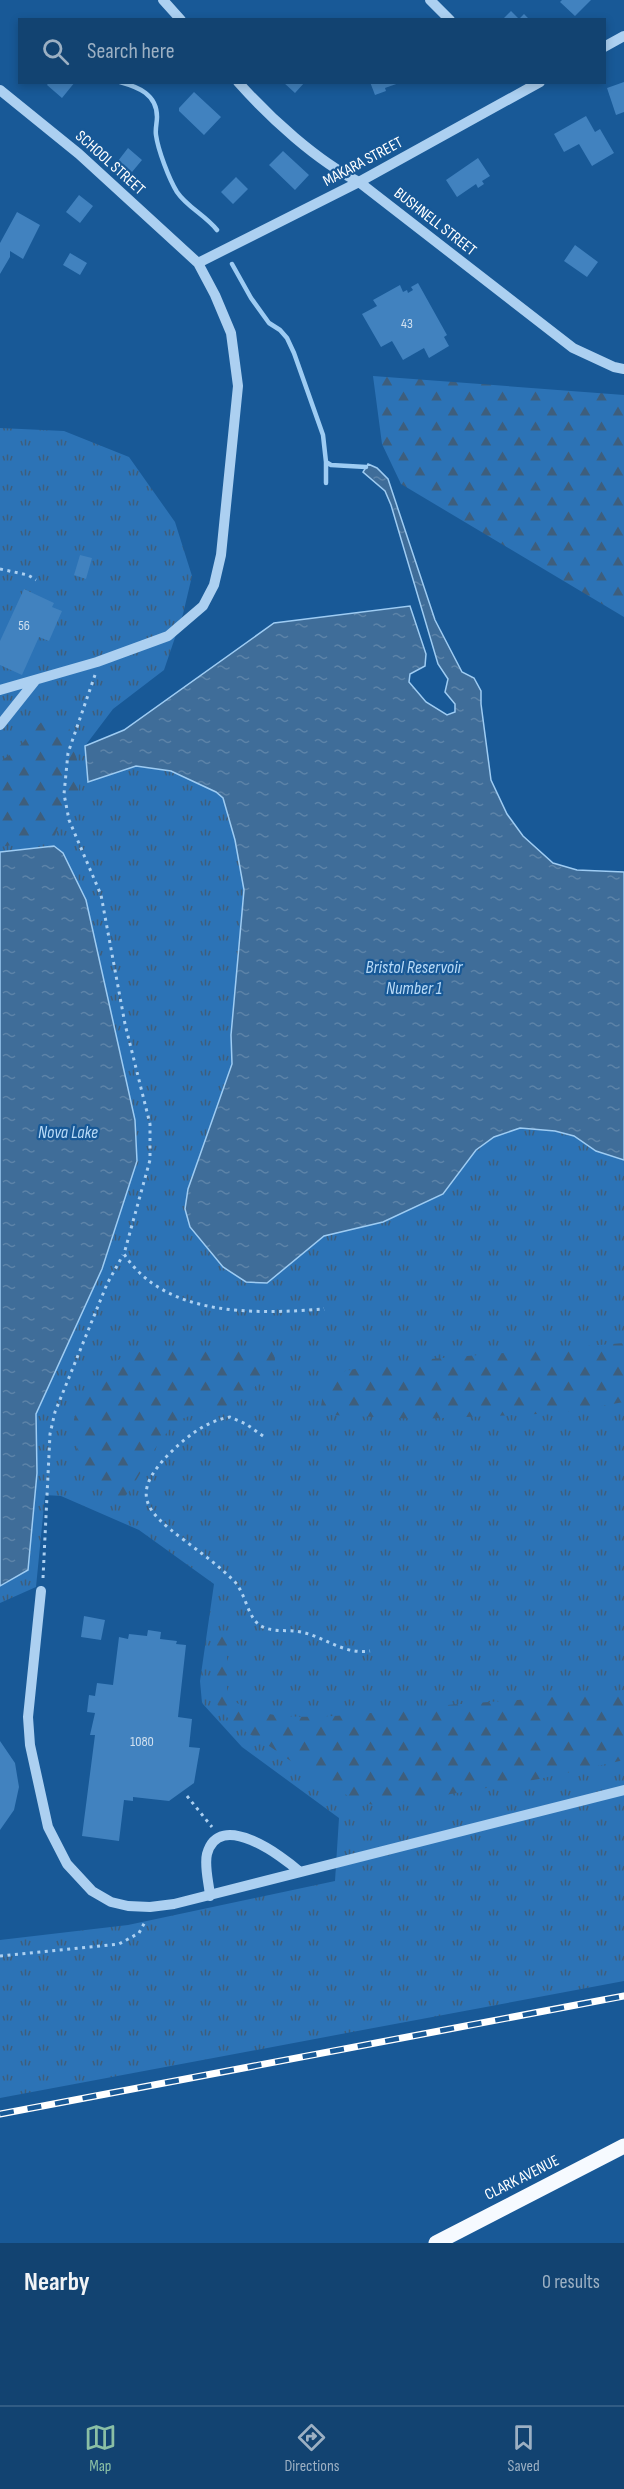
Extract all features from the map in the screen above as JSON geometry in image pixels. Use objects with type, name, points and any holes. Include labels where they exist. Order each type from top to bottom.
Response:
[{"type":"main road","name":"CLARK AVENUE","points":[[436,2243],[624,2146]]},
{"type":"street","points":[[163,0],[179,18]]},
{"type":"street","points":[[430,0],[448,18]]},
{"type":"street","points":[[606,46],[624,36]]},
{"type":"street","name":"BUSHNELL STREET","points":[[240,84],[252,98],[331,167],[359,182],[573,348],[614,367],[624,369]]},
{"type":"street","points":[[518,84],[525,91]]},
{"type":"street","name":"MAKARA STREET","points":[[198,263],[359,182],[537,84]]},
{"type":"street","name":"SCHOOL STREET","points":[[0,90],[79,154],[198,263],[231,333],[238,386],[218,573],[203,606],[168,636],[97,662],[0,690]]},
{"type":"street","points":[[0,725],[35,681]]},
{"type":"street","points":[[41,1591],[28,1717],[30,1745],[48,1827],[67,1864],[92,1891],[111,1902],[150,1907],[210,1896],[624,1790]]},
{"type":"street","points":[[210,1896],[206,1859],[211,1844],[220,1837],[239,1836],[265,1847],[274,1851],[300,1872]]},
{"type":"path","points":[[0,569],[28,575],[36,580]]},
{"type":"path","points":[[41,1591],[45,1563],[50,1434],[54,1412],[107,1284],[124,1254],[148,1170],[152,1142],[101,895],[69,820],[64,794],[68,753],[95,678],[97,662]]},
{"type":"path","points":[[124,1254],[134,1270],[153,1284],[195,1303],[215,1308],[275,1313],[324,1309]]},
{"type":"path","points":[[262,1436],[246,1424],[230,1417],[196,1430],[166,1457],[150,1478],[146,1493],[150,1510],[167,1527],[235,1581],[244,1594],[254,1620],[260,1626],[309,1634],[349,1651],[370,1651]]},
{"type":"path","points":[[188,1796],[220,1837]]},
{"type":"path","points":[[0,1956],[119,1944],[140,1933],[150,1907]]},
{"type":"green space","points":[[373,376],[624,395],[624,617],[401,484],[382,444]]},
{"type":"green space","points":[[0,428],[64,431],[129,457],[175,522],[192,576],[183,614],[164,670],[113,709],[85,746],[88,782],[136,766],[171,771],[216,792],[223,798],[235,840],[244,890],[231,1035],[232,1064],[188,1189],[209,1249],[223,1267],[299,1256],[324,1236],[383,1222],[443,1194],[476,1150],[494,1137],[520,1128],[555,1131],[574,1136],[596,1151],[624,1160],[624,1981],[0,2098],[0,1940],[128,1925],[335,1881],[339,1818],[242,1747],[202,1703],[200,1681],[214,1584],[139,1530],[61,1496],[45,1495],[36,1587],[0,1603]]},
{"type":"green space","points":[[47,717],[58,717],[67,724],[72,735],[80,780],[78,793],[65,808],[54,838],[0,847],[0,761],[19,747]]},
{"type":"green space","points":[[624,1343],[624,1402],[561,1413],[417,1419],[332,1415],[325,1413],[321,1406],[325,1383],[341,1372],[381,1363]]},
{"type":"green space","points":[[261,1349],[273,1351],[275,1359],[258,1384],[234,1403],[184,1418],[175,1424],[158,1444],[120,1503],[91,1483],[81,1468],[74,1433],[74,1419],[78,1409],[118,1360],[145,1350]]},
{"type":"green space","points":[[221,1632],[227,1637],[227,1691],[240,1705],[262,1713],[290,1716],[355,1714],[624,1690],[624,1760],[539,1779],[380,1806],[366,1803],[321,1781],[239,1727],[223,1712],[214,1694],[215,1643],[216,1636]]},
{"type":"water","name":"Bristol Reservoir Number 1","points":[[368,464],[377,468],[388,479],[435,620],[462,672],[474,678],[481,691],[491,780],[507,814],[523,836],[553,863],[577,870],[624,872],[624,1160],[596,1151],[574,1136],[555,1131],[520,1128],[494,1137],[476,1150],[443,1194],[383,1222],[324,1236],[267,1283],[246,1282],[223,1267],[190,1227],[185,1209],[188,1189],[232,1064],[231,1035],[244,890],[235,840],[223,798],[216,792],[171,771],[136,766],[88,782],[85,746],[124,730],[274,623],[410,606],[426,654],[425,666],[410,674],[409,682],[426,702],[447,715],[455,712],[455,704],[445,692],[448,679],[438,664],[391,505],[385,491],[363,472]]},
{"type":"water","name":"Nova Lake","points":[[54,846],[63,853],[86,900],[135,1120],[137,1161],[102,1269],[36,1414],[37,1473],[28,1570],[0,1586],[0,852]]},
{"type":"building","points":[[562,0],[591,0],[575,16],[560,2]]},
{"type":"building","points":[[511,11],[518,18],[504,18]]},
{"type":"building","points":[[624,82],[624,112],[616,115],[607,88]]},
{"type":"building","points":[[48,84],[73,84],[62,98]]},
{"type":"building","points":[[285,84],[303,84],[295,93]]},
{"type":"building","points":[[371,84],[396,84],[385,88],[386,91],[375,95]]},
{"type":"building","points":[[194,92],[221,117],[204,135],[179,111],[179,108]]},
{"type":"building","points":[[586,116],[595,132],[600,129],[614,153],[592,166],[579,144],[564,152],[554,134]]},
{"type":"building","points":[[128,148],[142,160],[132,172],[118,161]]},
{"type":"building","points":[[283,151],[309,175],[295,190],[269,165]]},
{"type":"building","points":[[478,158],[490,176],[482,181],[484,184],[478,188],[476,184],[457,197],[446,180]]},
{"type":"building","points":[[236,177],[248,189],[233,204],[221,192]]},
{"type":"building","points":[[79,195],[93,206],[80,223],[66,212]]},
{"type":"building","points":[[17,212],[40,225],[23,259],[10,251],[10,257],[0,274],[0,243]]},
{"type":"building","points":[[575,245],[598,262],[587,277],[564,261]]},
{"type":"building","points":[[70,253],[87,263],[80,275],[63,265]]},
{"type":"building","points":[[418,283],[447,335],[444,337],[449,346],[429,358],[424,348],[403,360],[392,341],[381,347],[362,314],[377,306],[373,300],[400,285],[403,292],[407,290],[408,293],[413,290],[411,287]]},
{"type":"building","points":[[80,555],[92,558],[86,579],[74,575]]},
{"type":"building","points":[[24,589],[54,603],[52,607],[62,611],[49,641],[39,637],[22,675],[0,665],[0,641]]},
{"type":"building","points":[[84,1616],[105,1620],[101,1640],[81,1637]]},
{"type":"building","points":[[148,1630],[161,1632],[160,1639],[177,1641],[176,1644],[186,1645],[178,1717],[192,1719],[189,1747],[200,1748],[194,1783],[169,1801],[133,1797],[133,1801],[124,1800],[119,1841],[82,1836],[95,1735],[90,1735],[95,1713],[87,1712],[89,1695],[95,1696],[97,1683],[113,1685],[119,1637],[128,1639],[129,1634],[147,1636]]},
{"type":"building","points":[[0,1741],[15,1763],[19,1787],[14,1810],[0,1830]]},
{"type":"waterway","points":[[126,84],[140,89],[154,103],[157,117],[157,141],[164,164],[177,192],[217,230]]},
{"type":"waterway","points":[[232,264],[251,298],[269,323],[287,338],[323,435],[326,462],[331,465],[366,467]]},
{"type":"waterway","points":[[326,462],[326,483]]},
{"type":"railway","points":[[0,2114],[624,1996]]}]
